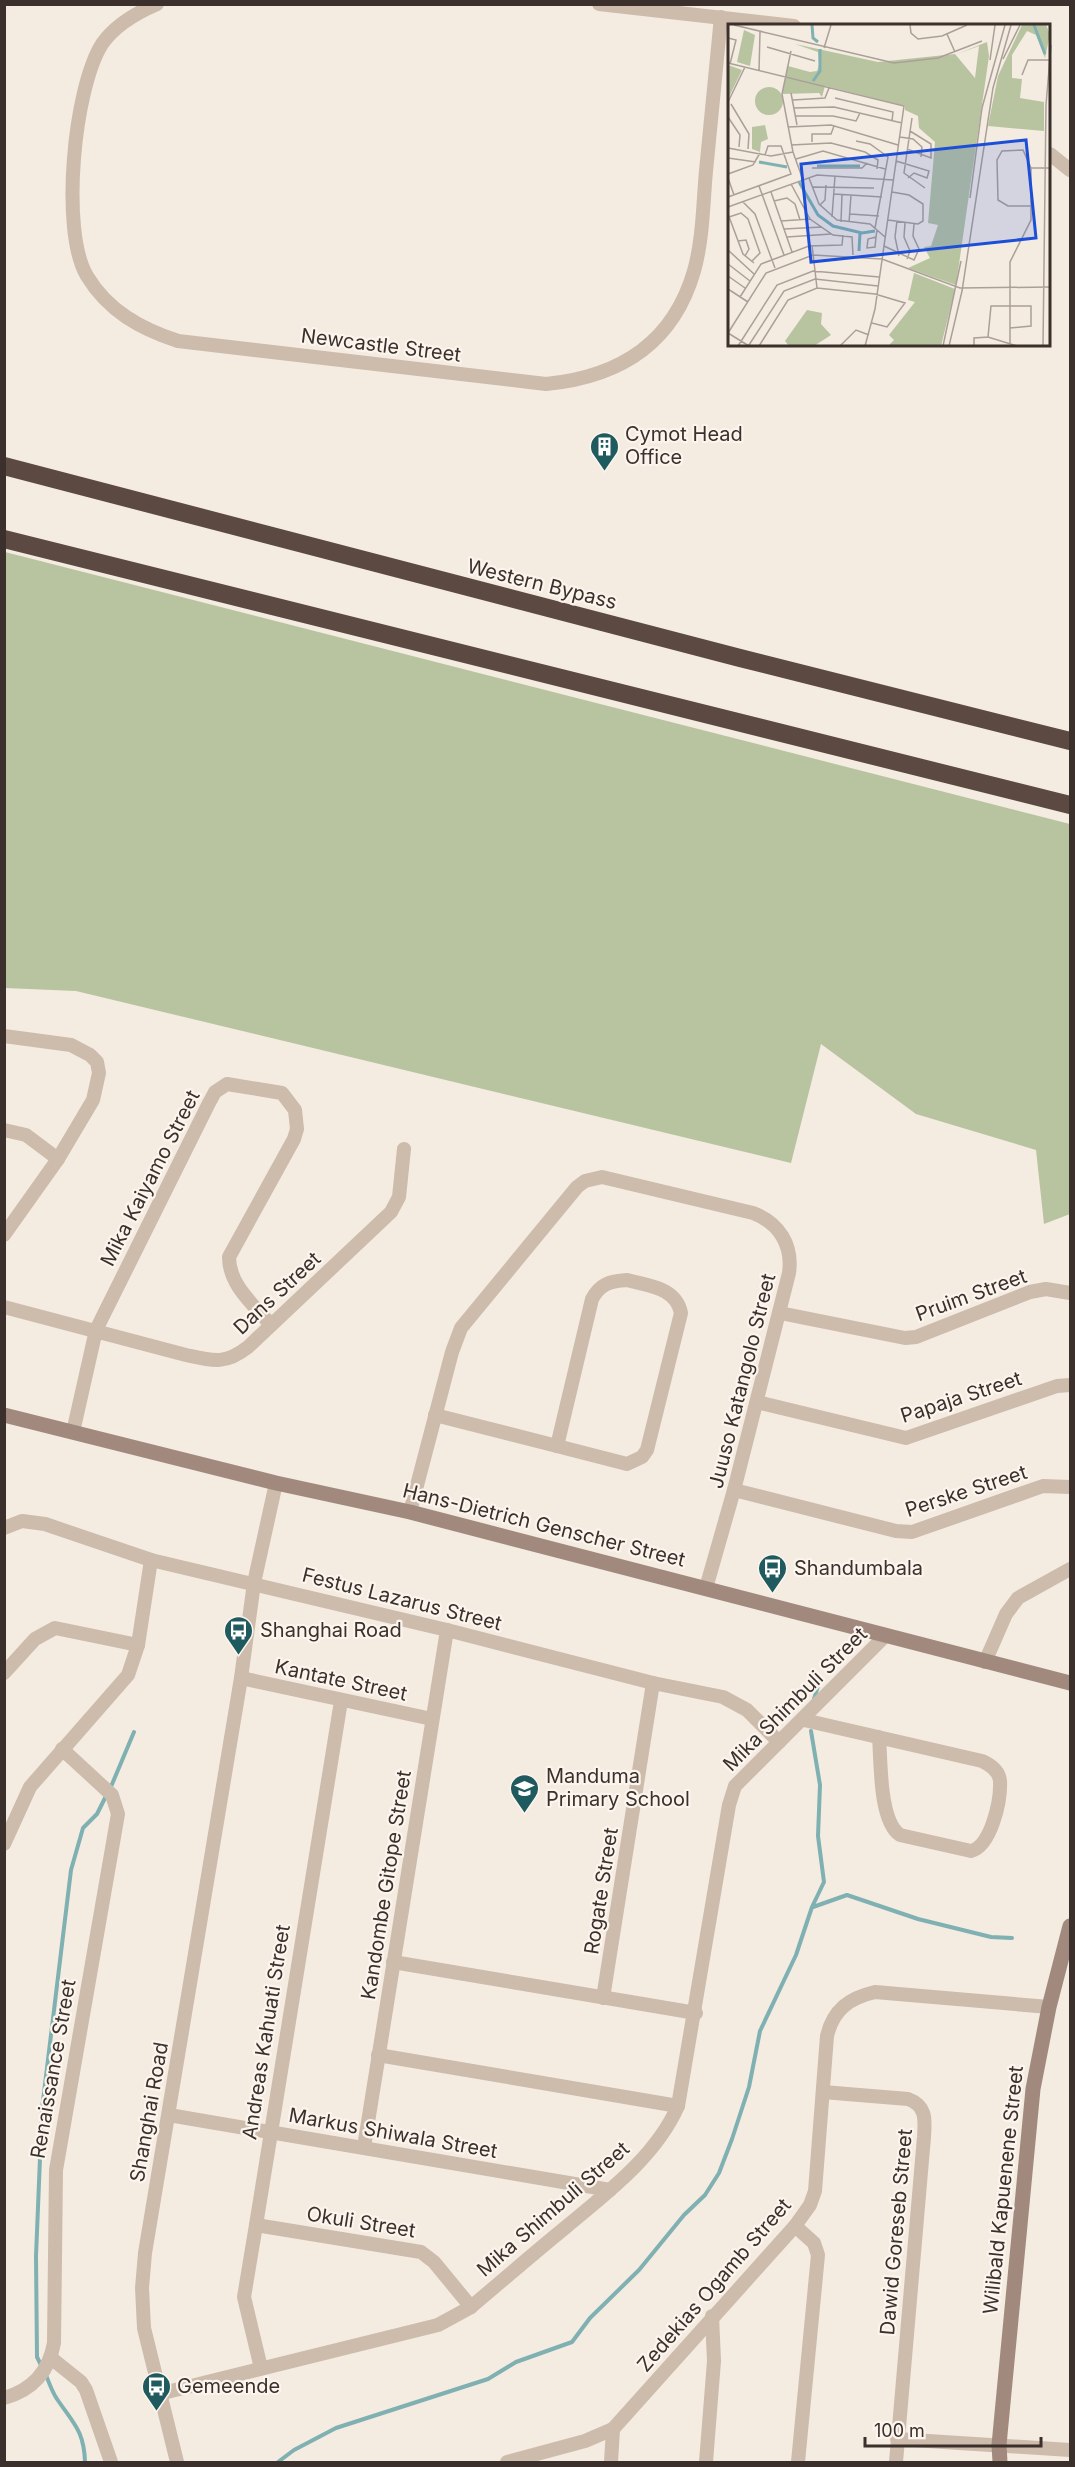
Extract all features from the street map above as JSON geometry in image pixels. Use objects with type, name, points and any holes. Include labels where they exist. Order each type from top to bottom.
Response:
[{"type":"highway","name":"Western Bypass","points":[[4,466],[717,653],[1071,741]]},
{"type":"highway","points":[[4,539],[1071,805]]},
{"type":"street","name":"Newcastle Street","points":[[157,4],[132,15],[103,43],[89,71],[81,109],[75,157],[73,213],[75,240],[86,274],[111,307],[148,330],[178,341],[546,384],[579,381],[618,367],[668,326],[684,300],[699,245],[721,17]]},
{"type":"street","points":[[598,4],[778,24]]},
{"type":"street","points":[[1051,155],[1071,170]]},
{"type":"street","points":[[4,1036],[71,1045],[90,1055],[96,1062],[99,1073],[93,1100],[58,1159],[4,1235]]},
{"type":"street","name":"Mika Kaiyamo Street","points":[[73,1432],[96,1330],[215,1092],[234,1084],[282,1093],[295,1110],[297,1120],[297,1129],[290,1149],[229,1257],[229,1269],[234,1282],[271,1325]]},
{"type":"street","points":[[4,1130],[26,1135],[58,1159]]},
{"type":"street","name":"Dans Street","points":[[4,1307],[216,1361],[238,1355],[391,1212],[399,1197],[404,1149]]},
{"type":"street","name":"Juuso Katangolo Street","points":[[410,1512],[454,1345],[466,1320],[569,1195],[585,1181],[602,1177],[613,1179],[753,1213],[768,1220],[782,1236],[791,1260],[780,1313],[734,1491],[706,1588]]},
{"type":"street","points":[[435,1415],[627,1464],[642,1457],[647,1450],[681,1313],[672,1295],[627,1280],[606,1283],[598,1289],[586,1313],[557,1446]]},
{"type":"street","name":"Pruim Street","points":[[780,1313],[905,1338],[916,1337],[1030,1292],[1046,1289],[1071,1293]]},
{"type":"street","name":"Papaja Street","points":[[757,1402],[906,1438],[1057,1386],[1071,1385]]},
{"type":"street","name":"Hans-Dietrich Genscher Street","points":[[4,1415],[276,1483],[410,1512],[1071,1683]]},
{"type":"street","name":"Shanghai Road","points":[[174,2462],[144,2328],[141,2288],[148,2230],[241,1678],[254,1583],[276,1483]]},
{"type":"street","name":"Perske Street","points":[[734,1491],[904,1532],[919,1531],[1043,1486],[1071,1486]]},
{"type":"street","name":"Festus Lazarus Street","points":[[4,1528],[22,1521],[45,1524],[151,1560],[254,1583],[653,1683],[731,1700],[747,1710],[779,1742]]},
{"type":"street","points":[[4,1844],[26,1792],[128,1675],[138,1646],[151,1560]]},
{"type":"street","points":[[985,1662],[1006,1614],[1018,1598],[1071,1569]]},
{"type":"street","points":[[4,1673],[34,1639],[55,1628],[138,1646]]},
{"type":"street","name":"Kandombe Gitope Street","points":[[364,2147],[447,1630]]},
{"type":"street","name":"Mika Shimbuli Street","points":[[159,2394],[438,2325],[471,2307],[610,2190],[661,2138],[678,2106],[732,1796],[740,1779],[804,1720],[885,1636]]},
{"type":"street","name":"Kantate Street","points":[[241,1678],[432,1719]]},
{"type":"street","name":"Rogate Street","points":[[603,1998],[653,1683]]},
{"type":"street","name":"Andreas Kahuati Street","points":[[261,2368],[244,2297],[269,2132],[341,1701]]},
{"type":"street","points":[[804,1720],[879,1737],[991,1765],[1000,1781],[993,1824],[984,1844],[970,1851],[900,1835],[893,1830],[886,1815],[879,1737]]},
{"type":"street","name":"Renaissance Street","points":[[4,2398],[32,2384],[44,2372],[51,2358],[55,2327],[56,2170],[118,1814],[112,1795],[62,1749]]},
{"type":"street","name":"Wilibald Kapuenene Street","points":[[1000,2463],[999,2445],[1029,2118],[1049,2007],[1071,1926]]},
{"type":"street","points":[[393,1962],[696,2013]]},
{"type":"street","name":"Zedekias Ogamb Street","points":[[507,2463],[585,2441],[613,2429],[795,2226],[810,2205],[815,2191],[829,2025],[842,2007],[857,1997],[875,1992],[1049,2007]]},
{"type":"street","points":[[378,2055],[678,2106]]},
{"type":"street","name":"Dawid Goreseb Street","points":[[823,2092],[908,2099],[921,2106],[923,2111],[924,2137],[896,2463]]},
{"type":"street","name":"Markus Shiwala Street","points":[[169,2115],[610,2190]]},
{"type":"street","name":"Okuli Street","points":[[256,2225],[421,2252],[434,2262],[471,2307]]},
{"type":"street","points":[[795,2226],[814,2243],[818,2255],[798,2463]]},
{"type":"street","points":[[706,2463],[714,2361],[712,2316]]},
{"type":"street","points":[[51,2358],[81,2382],[86,2390],[111,2463]]},
{"type":"street","points":[[611,2463],[613,2429]]},
{"type":"street","points":[[897,2439],[1071,2450]]},
{"type":"green space","points":[[5,552],[1070,824],[1070,1214],[1044,1224],[1036,1150],[916,1114],[821,1044],[791,1163],[76,991],[5,988]]},
{"type":"waterway","points":[[814,1699],[819,1683]]},
{"type":"waterway","points":[[278,2462],[294,2450],[336,2428],[488,2379],[516,2362],[572,2342],[590,2318],[639,2270],[684,2215],[705,2195],[719,2173],[732,2139],[749,2087],[760,2031],[796,1955],[812,1907],[824,1882],[818,1836],[820,1785],[811,1731]]},
{"type":"waterway","points":[[110,1789],[134,1732]]},
{"type":"waterway","points":[[42,2367],[37,2357],[36,2256],[42,2109],[71,1870],[83,1828],[97,1814],[106,1796]]},
{"type":"waterway","points":[[813,1907],[847,1895],[918,1919],[991,1937],[1012,1938]]},
{"type":"waterway","points":[[45,2373],[55,2396],[80,2435],[85,2462]]},
{"type":"place","name":"Cymot Head Office","points":[[604,472]]},
{"type":"place","name":"Shandumbala","points":[[773,1594]]},
{"type":"place","name":"Shanghai Road","points":[[239,1656]]},
{"type":"place","name":"Manduma Primary School","points":[[525,1814]]},
{"type":"place","name":"Gemeende","points":[[156,2412]]}]
